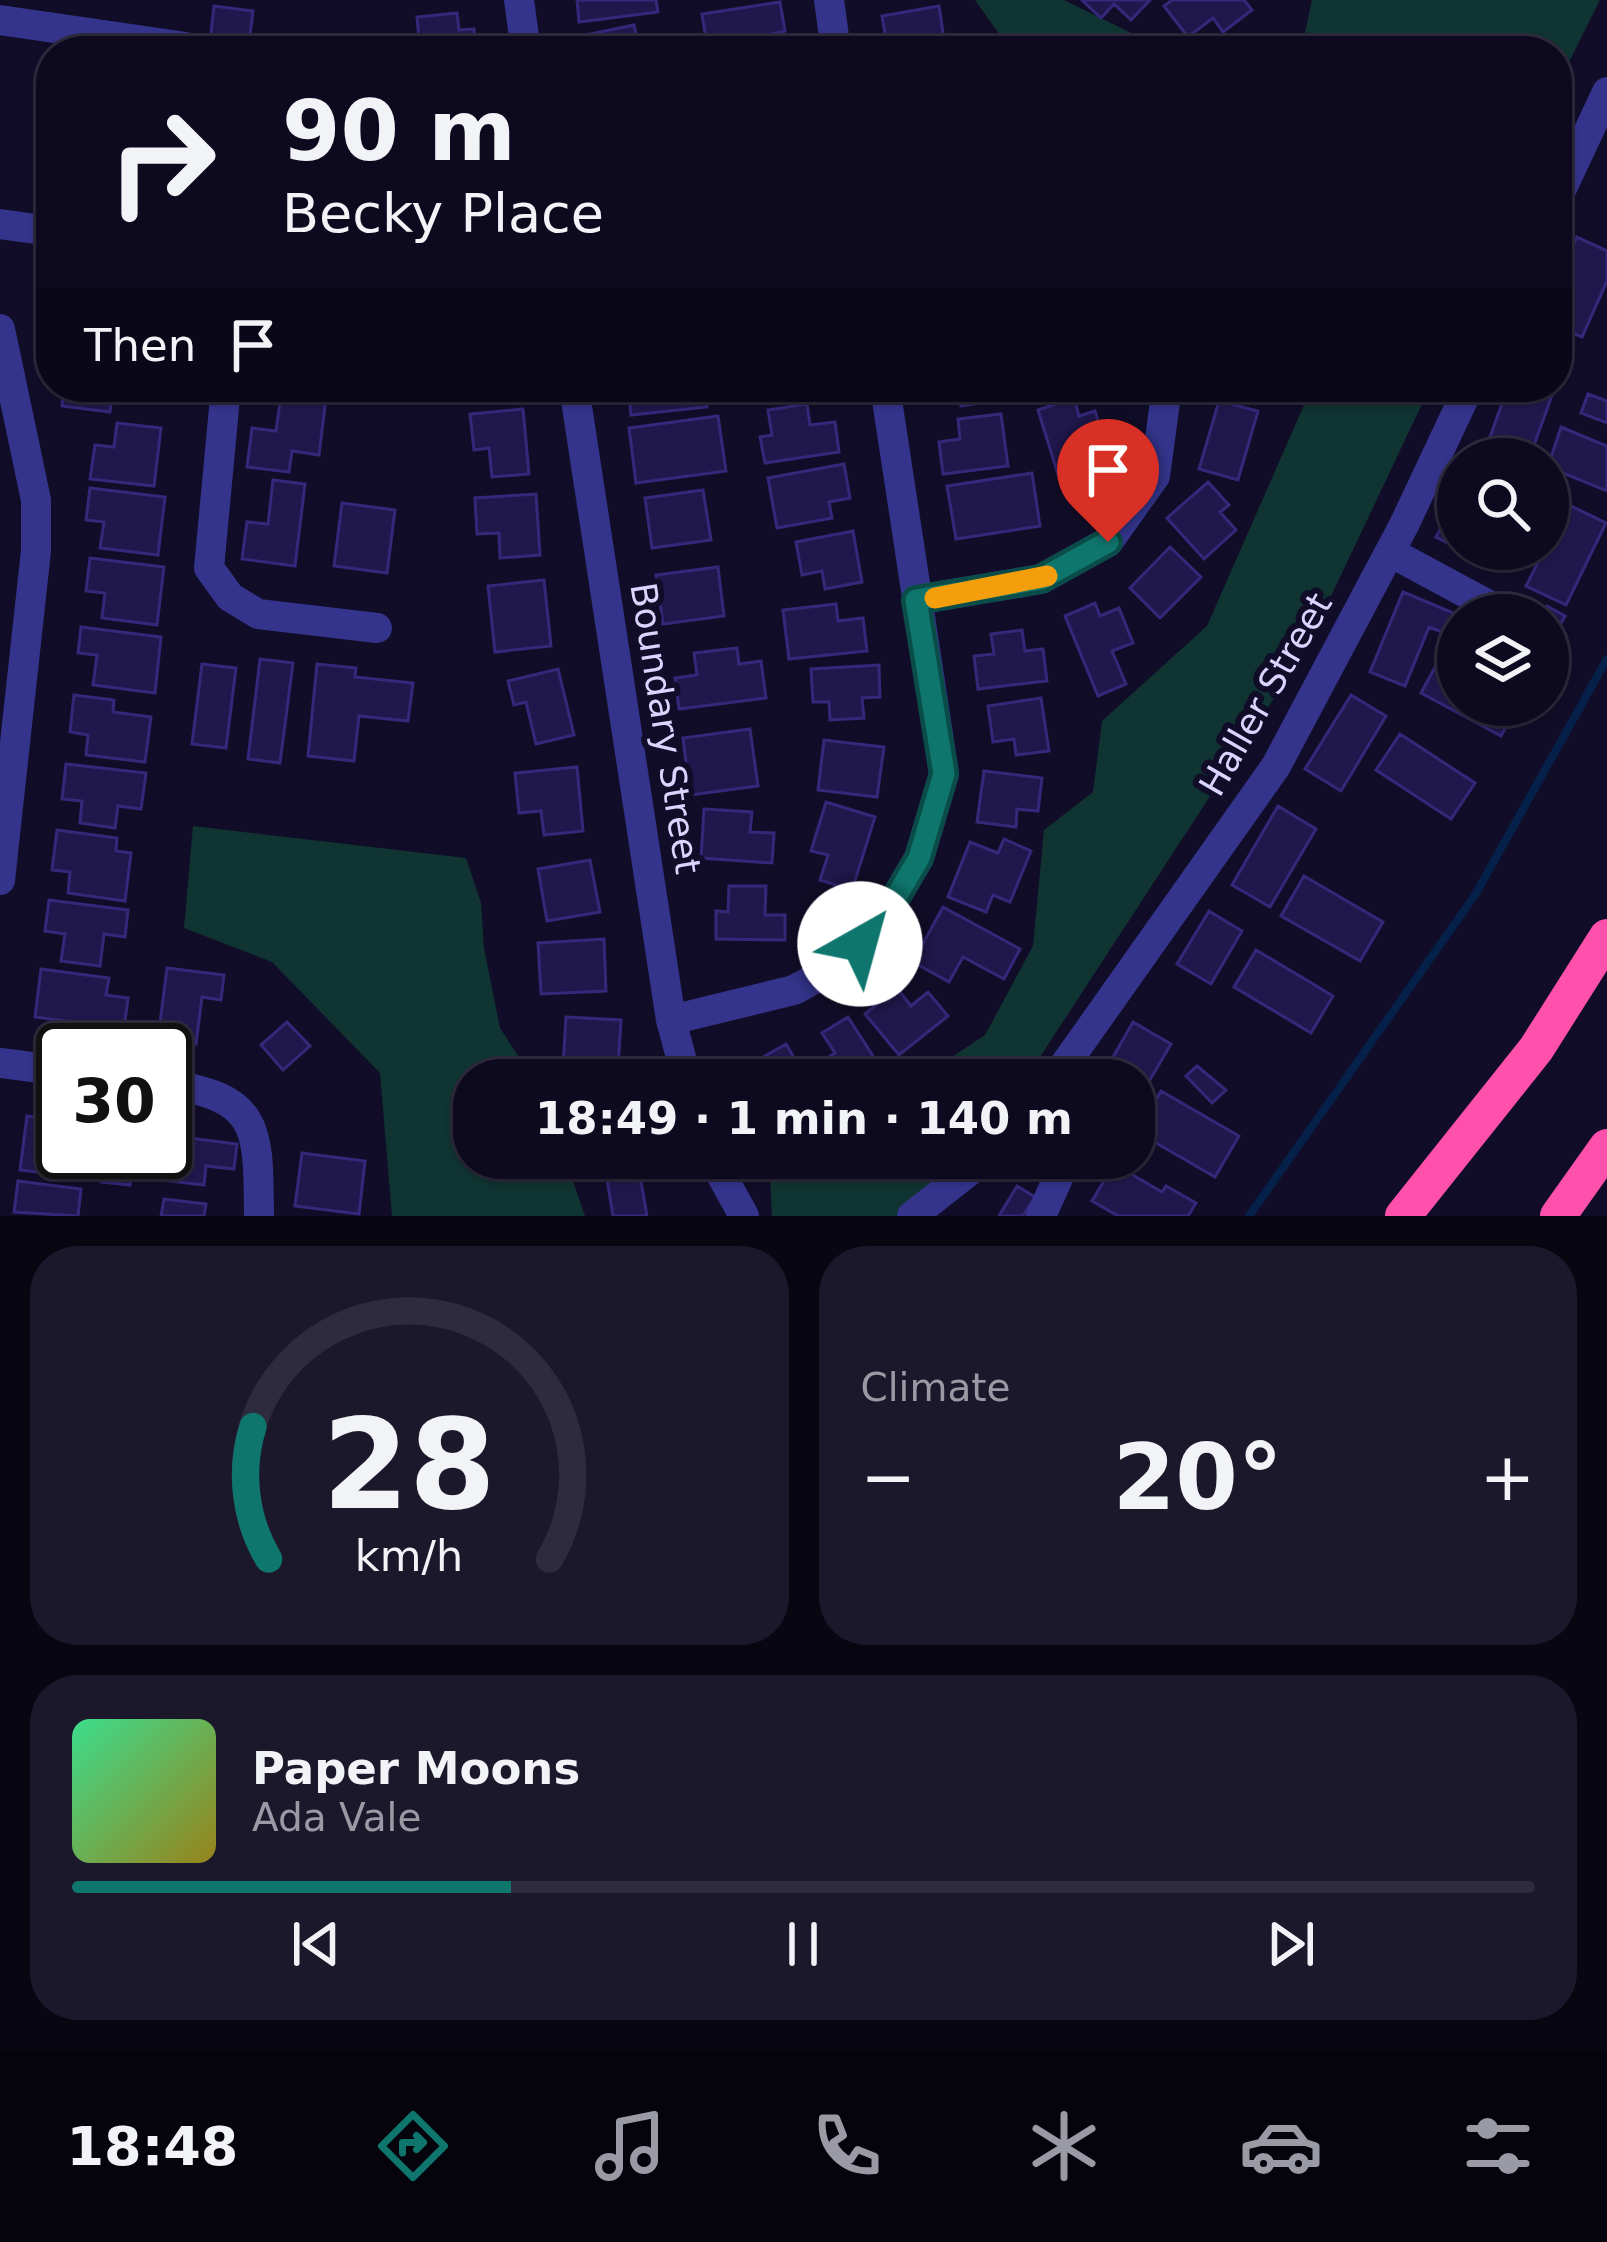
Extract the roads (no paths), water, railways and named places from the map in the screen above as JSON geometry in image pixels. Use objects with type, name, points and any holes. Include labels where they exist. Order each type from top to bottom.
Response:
[{"type":"highway","points":[[1403,1216],[1536,1049],[1607,937]]},
{"type":"highway","points":[[1558,1216],[1607,1147]]},
{"type":"street","points":[[519,0],[524,36]]},
{"type":"street","points":[[829,0],[834,36]]},
{"type":"street","points":[[0,20],[110,36]]},
{"type":"street","points":[[1572,167],[1607,92]]},
{"type":"street","points":[[0,224],[36,229]]},
{"type":"street","points":[[0,329],[36,500],[36,551],[0,880]]},
{"type":"street","points":[[225,402],[209,568],[230,597],[258,614],[377,628]]},
{"type":"street","name":"Boundary Street","points":[[576,402],[671,1020],[681,1059]]},
{"type":"street","points":[[671,1020],[794,990],[838,966],[882,921],[919,858],[944,774],[887,402]]},
{"type":"street","points":[[916,600],[1041,579],[1108,542],[1155,476],[1165,402]]},
{"type":"street","name":"Haller Street","points":[[1069,1059],[1276,766],[1390,552],[1461,402]]},
{"type":"street","points":[[1390,552],[1468,594]]},
{"type":"street","points":[[0,1063],[36,1068]]},
{"type":"street","points":[[192,1090],[222,1096],[245,1117],[258,1148],[259,1216]]},
{"type":"street","points":[[724,1179],[744,1216]]},
{"type":"street","points":[[912,1216],[959,1179]]},
{"type":"street","points":[[1041,1216],[1058,1179]]},
{"type":"waterway","points":[[1249,1216],[1475,895],[1607,659]]}]
